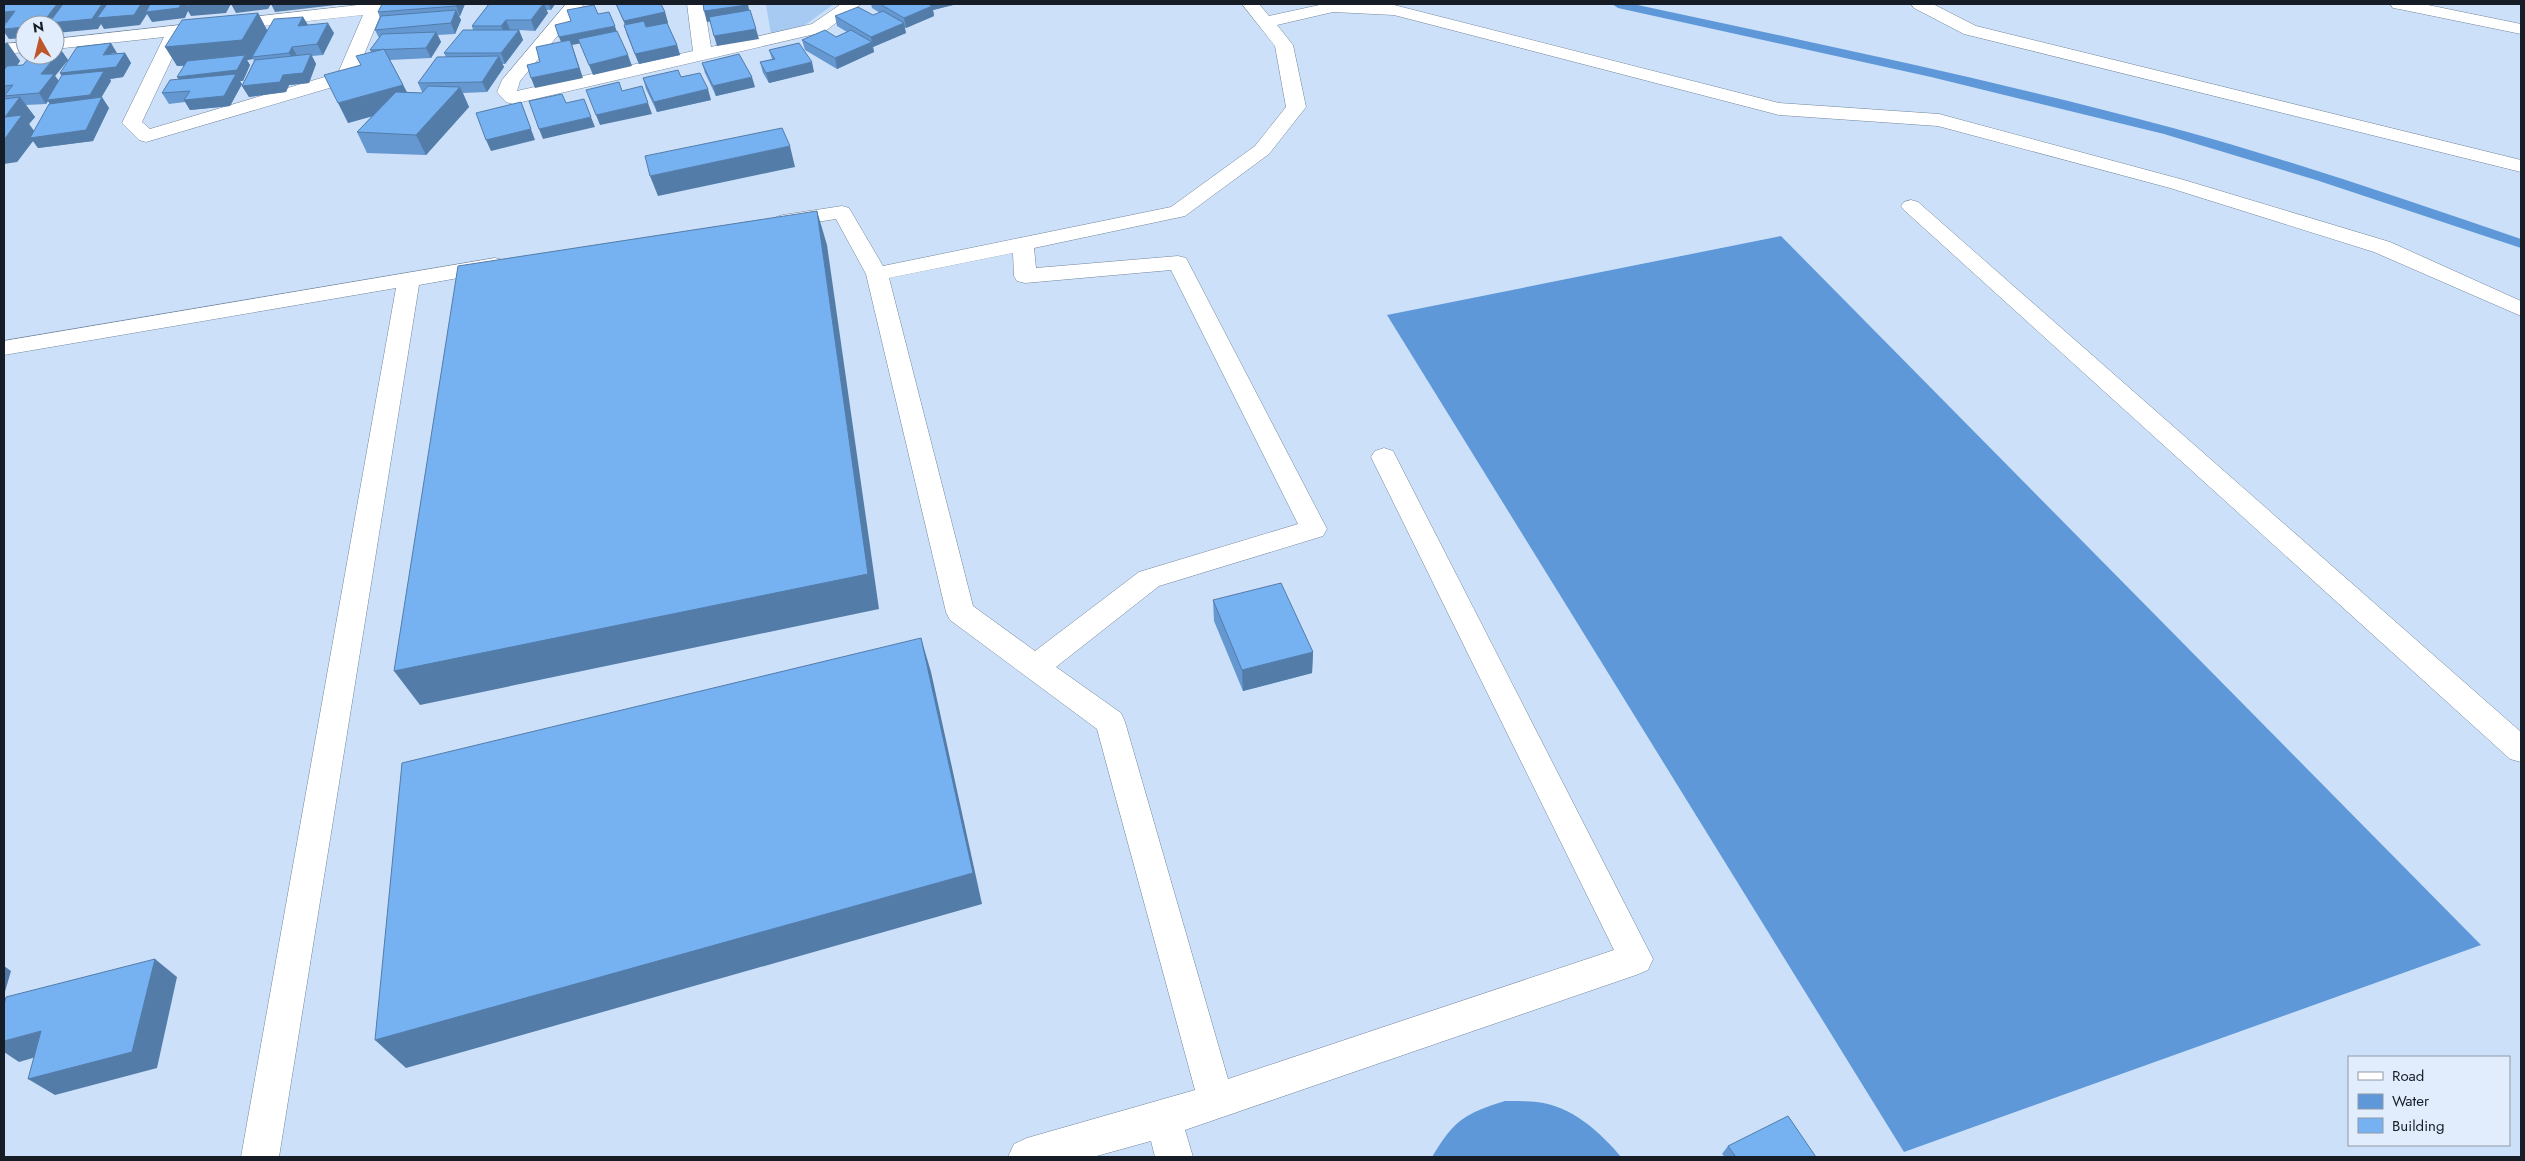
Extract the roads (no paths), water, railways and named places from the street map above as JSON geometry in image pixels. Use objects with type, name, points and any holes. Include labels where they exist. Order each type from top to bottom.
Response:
[{"type":"street","points":[[578,4],[511,80],[506,92],[513,98],[818,28],[852,4]]},
{"type":"street","points":[[695,4],[704,54]]},
{"type":"street","points":[[877,274],[1178,212],[1262,150],[1296,107],[1284,45],[1250,4]]},
{"type":"street","points":[[1920,4],[1970,30],[2521,166]]},
{"type":"street","points":[[2399,4],[2521,28]]},
{"type":"street","points":[[65,43],[375,6],[346,77],[146,136],[132,123],[176,30]]},
{"type":"street","points":[[1266,22],[1333,7],[1394,10],[1779,109],[1939,120],[2176,184],[2382,247],[2521,309]]},
{"type":"street","points":[[1911,206],[2521,750]]},
{"type":"street","points":[[763,224],[842,212],[877,274],[960,612],[1110,722],[1216,1101]]},
{"type":"street","points":[[1023,244],[1025,276],[1178,263],[1314,529],[1149,579],[1035,667]]},
{"type":"street","points":[[4,348],[518,261]]},
{"type":"street","points":[[260,1157],[409,278]]},
{"type":"street","points":[[1027,1157],[1163,1119],[1636,959],[1384,457]]},
{"type":"street","points":[[1163,1119],[1174,1157]]},
{"type":"water","points":[[1781,236],[2481,945],[1904,1152],[1387,315]]},
{"type":"water","points":[[1505,1101],[1537,1102],[1550,1104],[1562,1109],[1584,1122],[1604,1138],[1621,1157],[1432,1157],[1447,1134],[1461,1120],[1479,1110]]},
{"type":"waterway","points":[[1618,4],[1931,73],[2169,131],[2321,177],[2521,244]]}]
